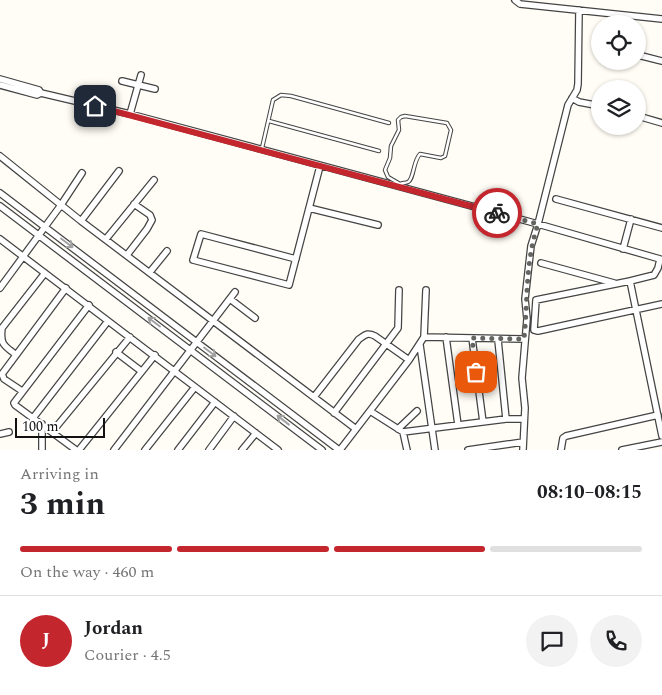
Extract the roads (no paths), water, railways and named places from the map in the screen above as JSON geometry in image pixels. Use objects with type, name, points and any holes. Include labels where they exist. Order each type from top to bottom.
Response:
[{"type":"street","points":[[515,0],[520,4],[662,19]]},
{"type":"street","points":[[523,450],[525,408],[522,378],[531,246],[567,111],[577,90],[579,10]]},
{"type":"street","points":[[646,57],[662,61]]},
{"type":"street","points":[[130,114],[141,75]]},
{"type":"street","points":[[0,79],[39,90],[41,93],[130,114],[400,186],[661,260],[654,275]]},
{"type":"street","points":[[122,81],[155,89]]},
{"type":"street","points":[[0,85],[37,95],[41,93]]},
{"type":"street","points":[[572,98],[579,102],[591,104]]},
{"type":"street","points":[[646,118],[662,123]]},
{"type":"street","points":[[0,156],[81,221],[356,428]]},
{"type":"street","points":[[296,259],[201,234],[193,260],[289,285],[310,208],[320,166]]},
{"type":"street","points":[[81,221],[119,171]]},
{"type":"street","points":[[0,288],[82,173]]},
{"type":"street","points":[[106,239],[154,180]]},
{"type":"street","points":[[0,193],[340,450],[420,346],[424,337],[426,290]]},
{"type":"street","points":[[556,199],[662,228]]},
{"type":"street","points":[[127,255],[152,220],[150,215],[134,204]]},
{"type":"street","points":[[0,206],[322,450]]},
{"type":"street","points":[[310,208],[378,225]]},
{"type":"street","points":[[623,249],[631,220]]},
{"type":"street","points":[[1,241],[89,305],[276,449]]},
{"type":"street","points":[[150,272],[167,251]]},
{"type":"street","points":[[541,263],[616,284]]},
{"type":"street","points":[[16,355],[2,343],[0,338],[1,326],[45,273]]},
{"type":"street","points":[[662,273],[536,300],[534,330],[538,331],[662,304]]},
{"type":"street","points":[[630,281],[662,436]]},
{"type":"street","points":[[22,391],[2,377],[2,374],[66,288]]},
{"type":"street","points":[[334,413],[398,328],[399,290]]},
{"type":"street","points":[[114,450],[235,292]]},
{"type":"street","points":[[230,299],[255,318]]},
{"type":"street","points":[[89,305],[22,391],[15,401],[15,405],[78,450],[154,355]]},
{"type":"street","points":[[33,418],[108,321]]},
{"type":"street","points":[[314,398],[359,339],[366,334],[370,334],[387,344],[409,360]]},
{"type":"street","points":[[52,432],[130,337]]},
{"type":"street","points":[[424,337],[498,340],[524,339]]},
{"type":"street","points":[[446,337],[458,425]]},
{"type":"street","points":[[472,338],[483,422]]},
{"type":"street","points":[[498,340],[506,419]]},
{"type":"street","points":[[420,346],[435,450]]},
{"type":"street","points":[[116,352],[141,371]]},
{"type":"street","points":[[145,450],[195,387]]},
{"type":"street","points":[[178,450],[215,402]]},
{"type":"street","points":[[370,411],[401,430],[506,419],[524,419]]},
{"type":"street","points":[[401,430],[417,411]]},
{"type":"street","points":[[209,450],[234,416]]},
{"type":"street","points":[[561,450],[561,441],[566,436],[658,416]]},
{"type":"street","points":[[42,424],[42,450]]},
{"type":"street","points":[[401,430],[407,450]]},
{"type":"street","points":[[0,434],[9,432]]},
{"type":"street","points":[[242,450],[256,433]]},
{"type":"street","points":[[468,450],[523,442]]},
{"type":"street","points":[[622,450],[662,442]]},
{"type":"lane","points":[[261,150],[273,100],[281,95],[291,96],[389,123]]},
{"type":"lane","points":[[404,116],[448,124],[451,130],[445,156],[441,158],[420,154],[414,163],[411,179],[400,186],[388,177],[385,170],[390,158],[391,146],[399,130],[399,118],[404,116]]},
{"type":"lane","points":[[269,120],[379,151]]}]
